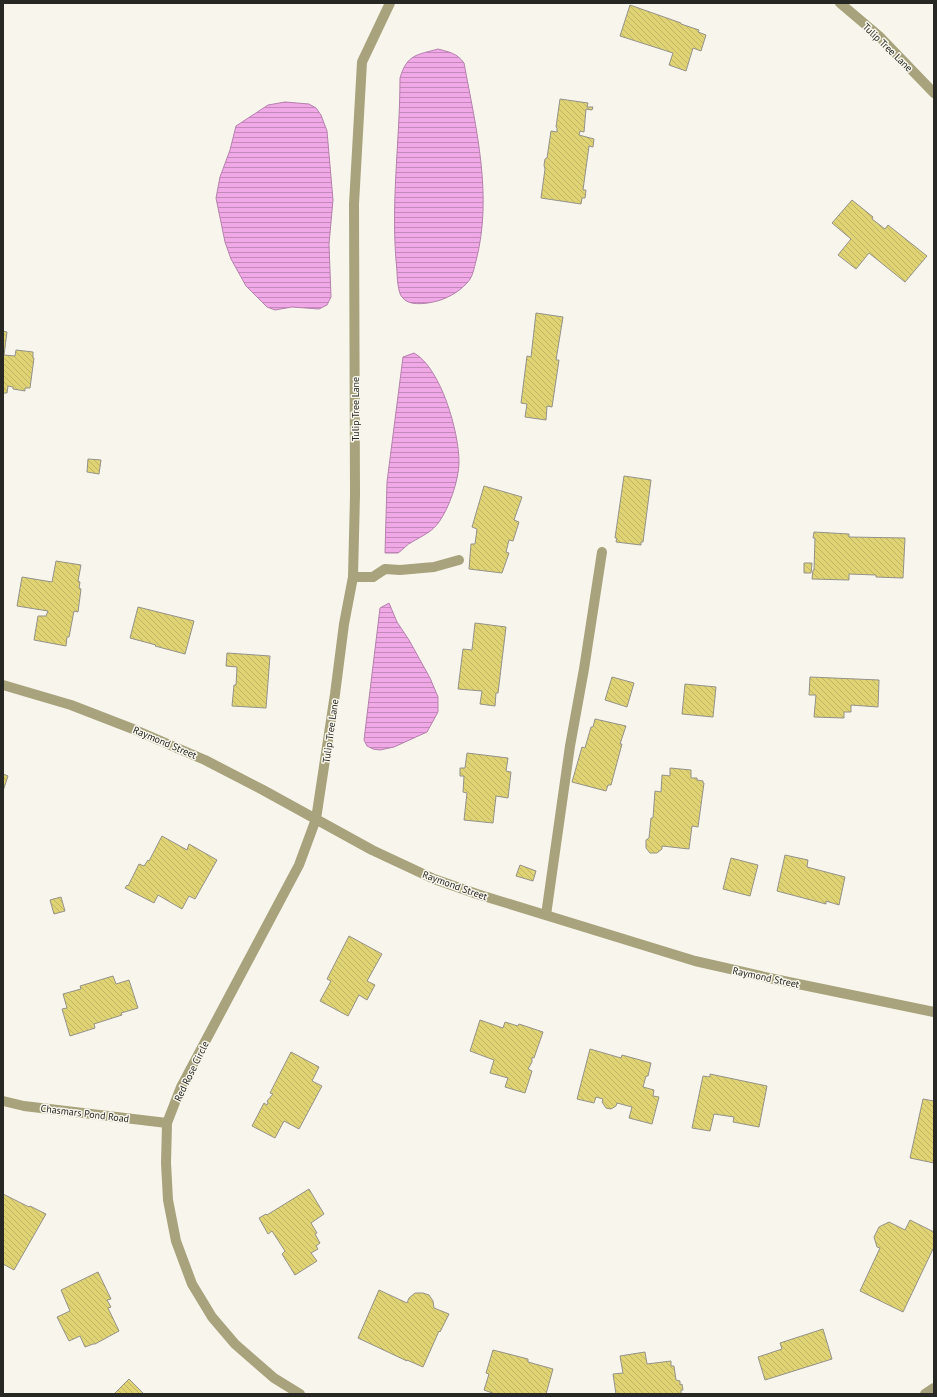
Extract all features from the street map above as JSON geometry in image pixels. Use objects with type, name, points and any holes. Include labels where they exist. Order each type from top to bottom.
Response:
[{"type":"street","name":"Tulip Tree Lane","points":[[316,819],[336,694],[344,624],[353,577],[355,495],[354,204],[362,62],[390,3]]},
{"type":"street","name":"Tulip Tree Lane","points":[[840,3],[878,36],[934,93]]},
{"type":"street","points":[[546,915],[570,746],[584,669],[602,552]]},
{"type":"street","points":[[353,577],[373,577],[385,569],[400,570],[434,567],[460,560]]},
{"type":"street","name":"Raymond Street","points":[[3,685],[71,705],[133,729],[205,760],[372,850],[434,879],[476,894],[695,961],[934,1012]]},
{"type":"street","name":"Red Rose Circle","points":[[300,1394],[274,1378],[235,1344],[212,1317],[192,1284],[176,1241],[168,1200],[166,1163],[167,1123],[181,1087],[299,865],[316,819]]},
{"type":"street","name":"Chasmars Pond Road","points":[[3,1101],[24,1106],[167,1123]]},
{"type":"street","points":[[926,1394],[934,1388]]},
{"type":"shaded area","points":[[438,49],[456,55],[464,63],[478,137],[481,162],[483,212],[481,236],[476,261],[469,281],[452,295],[438,301],[416,304],[408,302],[402,297],[397,277],[395,247],[395,198],[400,78],[406,64],[410,60],[419,54]]},
{"type":"shaded area","points":[[285,102],[309,104],[316,108],[321,115],[327,131],[333,200],[329,244],[331,297],[327,305],[319,309],[292,307],[275,310],[267,307],[246,286],[231,259],[225,242],[216,198],[220,177],[230,150],[236,126],[268,105]]},
{"type":"shaded area","points":[[414,353],[424,361],[432,372],[447,402],[456,434],[459,469],[450,502],[443,516],[436,525],[427,534],[408,544],[398,553],[385,553],[387,482],[403,357]]},
{"type":"shaded area","points":[[389,603],[397,622],[409,640],[430,678],[438,697],[438,712],[427,732],[394,747],[380,750],[367,746],[364,740],[380,608]]},
{"type":"building","points":[[630,5],[699,30],[698,32],[706,35],[701,51],[693,48],[686,71],[669,65],[673,53],[620,36]]},
{"type":"building","points":[[560,99],[588,103],[587,107],[593,107],[592,110],[586,109],[584,132],[580,131],[579,135],[594,139],[593,147],[589,146],[583,190],[586,190],[585,198],[582,198],[581,204],[541,198],[545,159],[547,158],[551,131],[557,132],[556,127]]},
{"type":"building","points":[[852,200],[885,229],[888,225],[927,256],[905,282],[869,253],[856,269],[838,255],[851,239],[832,223]]},
{"type":"building","points":[[536,313],[563,317],[556,360],[559,360],[552,407],[547,406],[546,420],[525,417],[527,404],[521,403],[527,356],[531,357]]},
{"type":"building","points":[[3,331],[7,332],[4,355],[15,356],[16,350],[33,352],[34,358],[30,388],[25,388],[25,391],[13,389],[13,387],[8,386],[7,393],[3,393]]},
{"type":"building","points":[[88,459],[101,460],[99,474],[87,472]]},
{"type":"building","points":[[624,476],[651,480],[643,542],[641,542],[641,545],[616,542],[617,538],[615,538]]},
{"type":"building","points":[[484,486],[522,497],[514,520],[519,522],[513,541],[509,540],[506,552],[509,553],[502,573],[469,569],[471,544],[475,544],[477,529],[472,527]]},
{"type":"building","points":[[814,532],[849,534],[849,537],[905,538],[903,578],[849,574],[849,580],[812,579],[814,570]]},
{"type":"building","points":[[56,561],[81,565],[78,581],[80,582],[79,588],[81,589],[78,612],[74,611],[66,646],[34,640],[38,616],[46,616],[48,611],[17,606],[22,577],[52,582]]},
{"type":"building","points":[[804,563],[812,563],[811,573],[804,573]]},
{"type":"building","points":[[138,607],[194,621],[185,654],[130,638]]},
{"type":"building","points":[[475,623],[506,627],[495,706],[480,704],[482,691],[458,689],[463,649],[472,650]]},
{"type":"building","points":[[227,653],[270,656],[266,708],[232,706],[234,685],[236,685],[237,667],[226,666]]},
{"type":"building","points":[[612,677],[634,683],[627,707],[605,700]]},
{"type":"building","points":[[810,677],[879,680],[878,707],[851,705],[851,712],[844,712],[844,718],[814,717],[816,695],[809,695]]},
{"type":"building","points":[[685,684],[716,687],[713,717],[682,714]]},
{"type":"building","points":[[595,719],[626,726],[620,744],[622,744],[611,785],[608,785],[606,791],[572,782],[582,747],[585,748]]},
{"type":"building","points":[[467,753],[508,758],[506,771],[511,772],[508,798],[496,796],[493,823],[464,820],[467,793],[463,792],[464,776],[460,776],[460,768],[465,768]]},
{"type":"building","points":[[670,768],[691,770],[691,778],[697,778],[697,780],[703,781],[704,783],[698,827],[692,826],[689,849],[662,846],[662,849],[657,853],[650,853],[646,848],[646,840],[649,838],[651,818],[653,818],[655,791],[661,792],[662,775],[670,776]]},
{"type":"building","points":[[3,774],[8,776],[3,791]]},
{"type":"building","points":[[162,836],[187,850],[189,844],[217,860],[195,899],[189,896],[182,909],[158,895],[154,903],[125,888],[127,885],[128,886],[139,864],[144,866],[148,860],[149,861]]},
{"type":"building","points":[[785,855],[808,860],[807,867],[845,877],[839,905],[826,901],[826,904],[777,891]]},
{"type":"building","points":[[731,858],[758,865],[750,896],[723,889]]},
{"type":"building","points":[[520,865],[536,871],[533,881],[516,876]]},
{"type":"building","points":[[61,897],[65,911],[54,914],[50,900]]},
{"type":"building","points":[[349,936],[382,954],[367,981],[375,985],[367,1000],[359,995],[348,1016],[320,1001],[331,981],[327,979]]},
{"type":"building","points":[[113,976],[116,984],[129,980],[138,1008],[94,1024],[95,1028],[70,1036],[62,1009],[67,1008],[63,994],[81,989],[80,986]]},
{"type":"building","points":[[480,1020],[503,1028],[505,1022],[518,1026],[519,1024],[543,1032],[534,1058],[532,1057],[532,1062],[528,1069],[532,1071],[525,1093],[505,1087],[508,1078],[490,1073],[494,1060],[470,1051]]},
{"type":"building","points":[[590,1049],[621,1058],[622,1055],[651,1063],[648,1076],[646,1076],[643,1087],[654,1090],[653,1096],[659,1097],[652,1124],[629,1118],[632,1107],[617,1103],[616,1106],[611,1109],[606,1108],[602,1102],[603,1099],[596,1097],[594,1103],[577,1099]]},
{"type":"building","points":[[291,1052],[319,1067],[312,1081],[322,1086],[299,1129],[284,1121],[275,1138],[252,1126],[264,1103],[267,1105],[267,1101],[273,1094],[270,1093]]},
{"type":"building","points":[[710,1074],[767,1086],[759,1127],[733,1122],[734,1117],[714,1114],[710,1131],[692,1128],[703,1076],[710,1077]]},
{"type":"building","points":[[923,1099],[934,1101],[934,1163],[910,1158]]},
{"type":"building","points":[[309,1189],[324,1214],[311,1223],[317,1233],[315,1234],[320,1243],[316,1246],[318,1249],[311,1253],[317,1261],[295,1275],[282,1254],[285,1251],[272,1231],[268,1234],[259,1218],[266,1214],[267,1215]]},
{"type":"building","points":[[3,1194],[46,1214],[14,1270],[3,1264]]},
{"type":"building","points":[[910,1220],[934,1232],[934,1247],[903,1312],[860,1291],[880,1248],[877,1247],[874,1237],[879,1227],[889,1222],[905,1230]]},
{"type":"building","points":[[98,1272],[111,1299],[107,1300],[111,1307],[108,1308],[119,1331],[95,1344],[85,1347],[80,1336],[69,1341],[57,1317],[70,1311],[61,1290]]},
{"type":"building","points":[[379,1290],[407,1303],[409,1298],[415,1293],[429,1295],[433,1301],[434,1308],[449,1314],[440,1332],[439,1331],[423,1367],[358,1338]]},
{"type":"building","points":[[823,1329],[832,1359],[765,1380],[758,1357],[782,1349],[780,1343]]},
{"type":"building","points":[[493,1350],[528,1359],[528,1362],[553,1369],[546,1394],[495,1394],[484,1390],[489,1374],[486,1373]]},
{"type":"building","points":[[645,1352],[647,1364],[671,1361],[671,1366],[674,1366],[676,1380],[680,1381],[680,1385],[682,1384],[683,1390],[681,1390],[681,1394],[616,1394],[613,1374],[623,1373],[620,1356]]},
{"type":"building","points":[[129,1379],[144,1394],[114,1394]]}]
